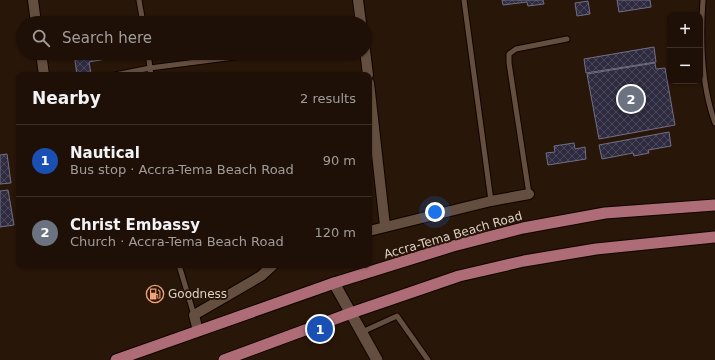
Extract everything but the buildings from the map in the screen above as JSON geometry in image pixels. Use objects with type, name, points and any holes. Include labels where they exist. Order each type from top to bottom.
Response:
[{"type":"main road","name":"Accra-Tema Beach Road","points":[[116,360],[334,283],[453,246],[523,228],[605,213],[715,205]]},
{"type":"main road","points":[[224,360],[351,313],[459,276],[524,261],[596,249],[715,237]]},
{"type":"street","points":[[33,0],[35,16]]},
{"type":"street","points":[[358,0],[360,16]]},
{"type":"street","points":[[42,60],[44,72]]},
{"type":"street","points":[[366,60],[368,72]]},
{"type":"street","points":[[372,110],[385,226]]},
{"type":"street","points":[[372,229],[491,200],[529,194]]},
{"type":"street","points":[[198,331],[194,315],[261,276],[270,268]]},
{"type":"street","points":[[334,283],[377,360]]},
{"type":"lane","points":[[139,0],[142,16]]},
{"type":"lane","points":[[464,0],[491,200]]},
{"type":"lane","points":[[703,0],[702,19],[705,85],[715,123]]},
{"type":"lane","points":[[529,194],[509,63],[509,54],[516,49],[567,39]]},
{"type":"lane","points":[[149,60],[151,72]]},
{"type":"lane","points":[[130,72],[211,60]]},
{"type":"lane","points":[[180,268],[194,315]]},
{"type":"lane","points":[[362,332],[397,316],[428,360]]},
{"type":"place","name":"Christ Embassy","points":[[631,99]]},
{"type":"place","name":"Goodness","points":[[155,294]]},
{"type":"place","name":"Nautical","points":[[320,329]]}]
